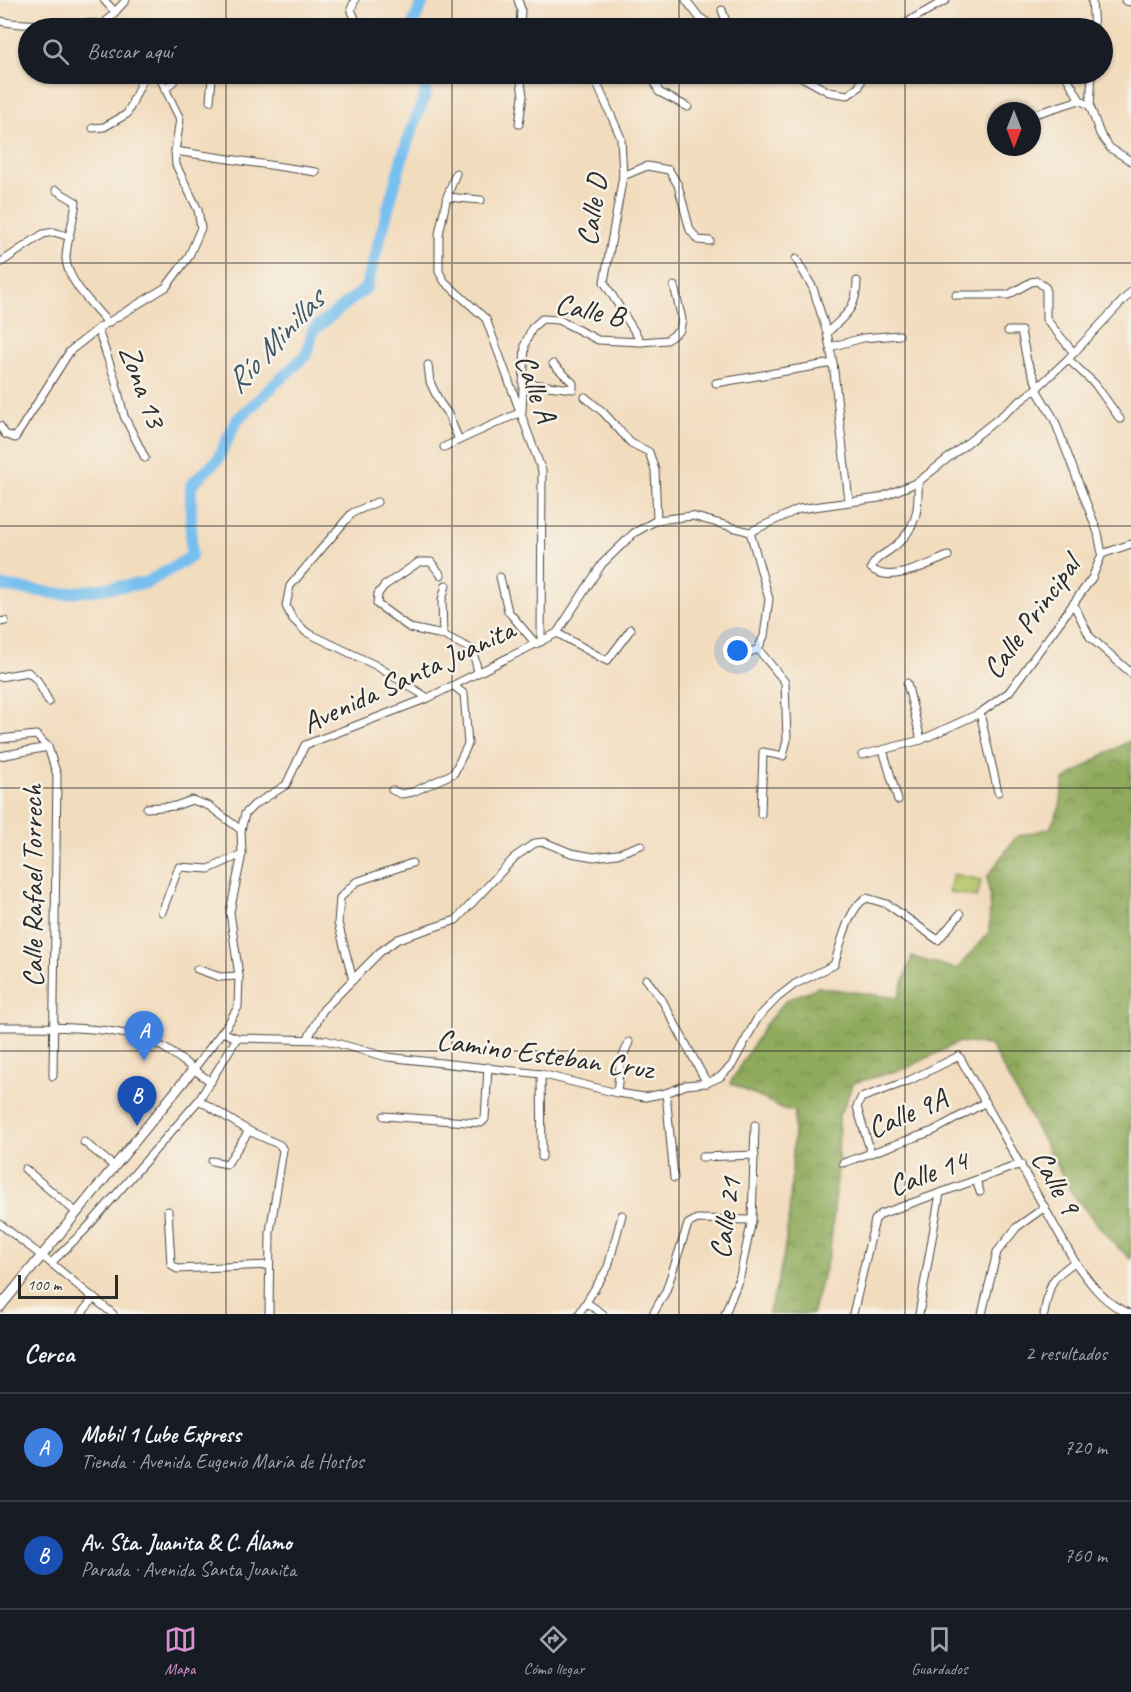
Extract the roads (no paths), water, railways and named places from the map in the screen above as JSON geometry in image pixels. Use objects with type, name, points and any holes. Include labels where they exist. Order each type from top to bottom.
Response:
[{"type":"street","points":[[104,0],[115,12]]},
{"type":"street","points":[[110,18],[126,0]]},
{"type":"street","points":[[355,0],[351,9],[355,18]]},
{"type":"street","points":[[518,0],[521,9]]},
{"type":"street","points":[[521,18],[524,0]]},
{"type":"street","points":[[686,0],[700,18]]},
{"type":"street","points":[[914,18],[946,0]]},
{"type":"street","points":[[1092,0],[1093,18]]},
{"type":"street","points":[[1126,0],[1131,1]]},
{"type":"street","points":[[722,10],[725,18]]},
{"type":"street","points":[[0,21],[18,25]]},
{"type":"street","points":[[93,128],[104,127],[127,114],[140,84]]},
{"type":"street","points":[[0,426],[5,434],[15,438],[70,351],[108,323],[166,287],[188,258],[201,228],[198,210],[176,165],[175,151],[180,119],[162,84]]},
{"type":"street","points":[[165,90],[171,84]]},
{"type":"street","points":[[210,101],[211,84]]},
{"type":"street","points":[[519,124],[523,96],[521,84]]},
{"type":"street","name":"Calle D","points":[[597,84],[621,138],[623,176],[604,282],[641,342]]},
{"type":"street","points":[[655,84],[659,92],[688,107]]},
{"type":"street","points":[[814,84],[829,92],[848,95],[860,84]]},
{"type":"street","points":[[1071,84],[1080,100],[1090,106]]},
{"type":"street","points":[[1091,84],[1090,106],[1100,134],[1110,148],[1131,161]]},
{"type":"street","points":[[1041,112],[1080,100]]},
{"type":"street","points":[[175,151],[316,172]]},
{"type":"street","points":[[623,176],[647,166],[669,170],[678,185],[690,230],[698,240],[710,241]]},
{"type":"street","name":"Calle A","points":[[456,173],[447,197],[439,234],[439,272],[445,282],[486,319],[542,471],[539,643]]},
{"type":"street","points":[[56,190],[76,202],[66,260],[70,273],[108,323]]},
{"type":"street","points":[[447,197],[481,200]]},
{"type":"street","points":[[0,263],[43,234],[54,232],[70,237]]},
{"type":"street","points":[[796,259],[813,288],[827,333],[833,363],[849,501]]},
{"type":"street","points":[[827,333],[853,306],[857,294],[857,281]]},
{"type":"street","points":[[956,295],[1008,294],[1031,282],[1037,282],[1046,288],[1046,319],[1074,352]]},
{"type":"street","name":"Calle B","points":[[522,412],[525,344],[532,328],[542,319],[559,320],[597,340],[641,342],[667,340],[680,330],[682,319],[674,286]]},
{"type":"street","points":[[745,654],[758,649],[764,636],[769,599],[750,532],[799,509],[879,498],[918,482],[1037,388],[1068,359],[1131,292]]},
{"type":"street","name":"Zona 13","points":[[98,330],[115,379],[124,416],[145,458]]},
{"type":"street","name":"Calle Principal","points":[[862,755],[921,740],[980,713],[1009,692],[1074,605],[1092,578],[1102,554],[1098,533],[1054,419],[1037,388],[1027,361],[1021,331],[1008,331]]},
{"type":"street","points":[[830,347],[863,338],[899,335]]},
{"type":"street","points":[[1068,359],[1095,384],[1120,419]]},
{"type":"street","points":[[716,383],[833,363]]},
{"type":"street","points":[[524,383],[573,389],[573,383],[553,364]]},
{"type":"street","points":[[428,365],[430,382],[459,440]]},
{"type":"street","points":[[585,397],[603,412],[631,444],[649,452],[655,470],[657,520]]},
{"type":"street","points":[[444,447],[522,412]]},
{"type":"street","points":[[918,482],[919,507],[912,529],[896,546],[875,560],[871,568],[878,574],[894,575],[948,556]]},
{"type":"street","points":[[378,502],[352,513],[290,586],[286,606],[292,618],[306,632],[375,665],[428,698]]},
{"type":"street","name":"Avenida Santa Juanita","points":[[241,830],[245,814],[254,805],[286,785],[305,745],[428,698],[557,633],[602,564],[634,533],[657,520],[692,516],[750,532]]},
{"type":"street","points":[[1102,554],[1131,544]]},
{"type":"street","points":[[441,575],[431,562],[419,562],[384,586],[378,594],[377,604],[410,628],[443,634],[469,648],[474,656],[478,672]]},
{"type":"street","points":[[500,577],[508,610],[539,643]]},
{"type":"street","points":[[443,634],[442,600],[446,585]]},
{"type":"street","points":[[1074,605],[1090,637],[1131,673]]},
{"type":"street","points":[[557,633],[607,661],[630,629]]},
{"type":"street","points":[[758,649],[785,682],[787,740],[783,756],[763,752],[760,814]]},
{"type":"street","points":[[0,677],[28,672],[38,680],[49,702]]},
{"type":"street","points":[[907,683],[921,740]]},
{"type":"street","points":[[392,790],[401,794],[413,792],[454,773],[468,744],[464,694],[454,686]]},
{"type":"street","points":[[980,713],[998,792]]},
{"type":"street","points":[[0,739],[36,735],[48,747]]},
{"type":"street","name":"Calle Rafael Torrech","points":[[0,756],[48,747],[57,775],[53,1076]]},
{"type":"street","points":[[883,750],[898,800]]},
{"type":"street","points":[[1,1304],[193,1070],[238,1007],[239,976],[230,912],[242,854],[241,830],[209,807],[192,800],[175,806],[147,808]]},
{"type":"street","points":[[308,1038],[323,1010],[381,952],[398,939],[456,920],[516,856],[535,843],[544,842],[571,853],[594,857],[617,854],[640,845]]},
{"type":"street","points":[[162,912],[179,867],[209,869],[242,854]]},
{"type":"street","points":[[353,980],[338,923],[340,898],[356,882],[412,863]]},
{"type":"street","name":"Camino Esteban Cruz","points":[[222,1032],[237,1038],[325,1040],[387,1057],[541,1074],[617,1093],[645,1097],[666,1093],[686,1085],[707,1083],[720,1077],[732,1065],[758,1019],[777,998],[795,984],[834,965],[851,916],[860,901],[867,898],[887,904],[938,940],[960,914]]},
{"type":"street","points":[[197,969],[220,977],[239,976]]},
{"type":"street","points":[[645,979],[662,1000],[707,1083]]},
{"type":"street","points":[[0,1027],[130,1033],[165,1048],[211,1082]]},
{"type":"street","points":[[51,1263],[85,1230],[199,1100],[237,1038]]},
{"type":"street","points":[[617,1093],[620,1063],[629,1042]]},
{"type":"street","name":"Calle 9","points":[[871,1153],[857,1107],[861,1098],[908,1081],[959,1056],[1075,1262],[1096,1291],[1126,1313]]},
{"type":"street","points":[[384,1116],[481,1124],[485,1119],[488,1067]]},
{"type":"street","points":[[541,1074],[542,1157]]},
{"type":"street","points":[[666,1093],[674,1178]]},
{"type":"street","points":[[199,1100],[249,1131],[280,1145],[284,1150],[268,1246],[269,1314]]},
{"type":"street","name":"Calle 9A","points":[[843,1163],[933,1131],[986,1102]]},
{"type":"street","name":"Calle 21","points":[[725,1314],[740,1276],[752,1220],[755,1125]]},
{"type":"street","points":[[212,1161],[227,1164],[249,1131]]},
{"type":"street","points":[[84,1142],[114,1167]]},
{"type":"street","points":[[702,1157],[755,1155]]},
{"type":"street","name":"Calle 14","points":[[853,1314],[875,1220],[881,1214],[1021,1164]]},
{"type":"street","points":[[25,1169],[76,1212]]},
{"type":"street","points":[[976,1180],[980,1192]]},
{"type":"street","points":[[919,1314],[940,1193]]},
{"type":"street","points":[[982,1314],[997,1252],[1017,1227],[1045,1208]]},
{"type":"street","points":[[168,1211],[171,1264],[177,1269],[269,1265]]},
{"type":"street","points":[[579,1314],[608,1267],[622,1215]]},
{"type":"street","points":[[653,1314],[666,1291],[688,1224],[697,1219],[752,1220]]},
{"type":"street","points":[[0,1224],[112,1314]]},
{"type":"street","points":[[1044,1314],[1050,1285],[1058,1273],[1075,1262]]},
{"type":"street","points":[[81,1314],[93,1299]]},
{"type":"street","points":[[587,1303],[603,1314]]},
{"type":"waterway","name":"Río Minillas","points":[[416,18],[424,0]]},
{"type":"waterway","name":"Río Minillas","points":[[0,586],[62,594],[146,583],[191,557],[191,485],[218,459],[237,420],[307,354],[313,330],[366,288],[404,151],[426,92],[422,84]]},
{"type":"place","name":"Mobil 1 Lube Express","points":[[144,1061]]},
{"type":"place","name":"Av. Sta. Juanita & C. Álamo","points":[[137,1126]]}]
